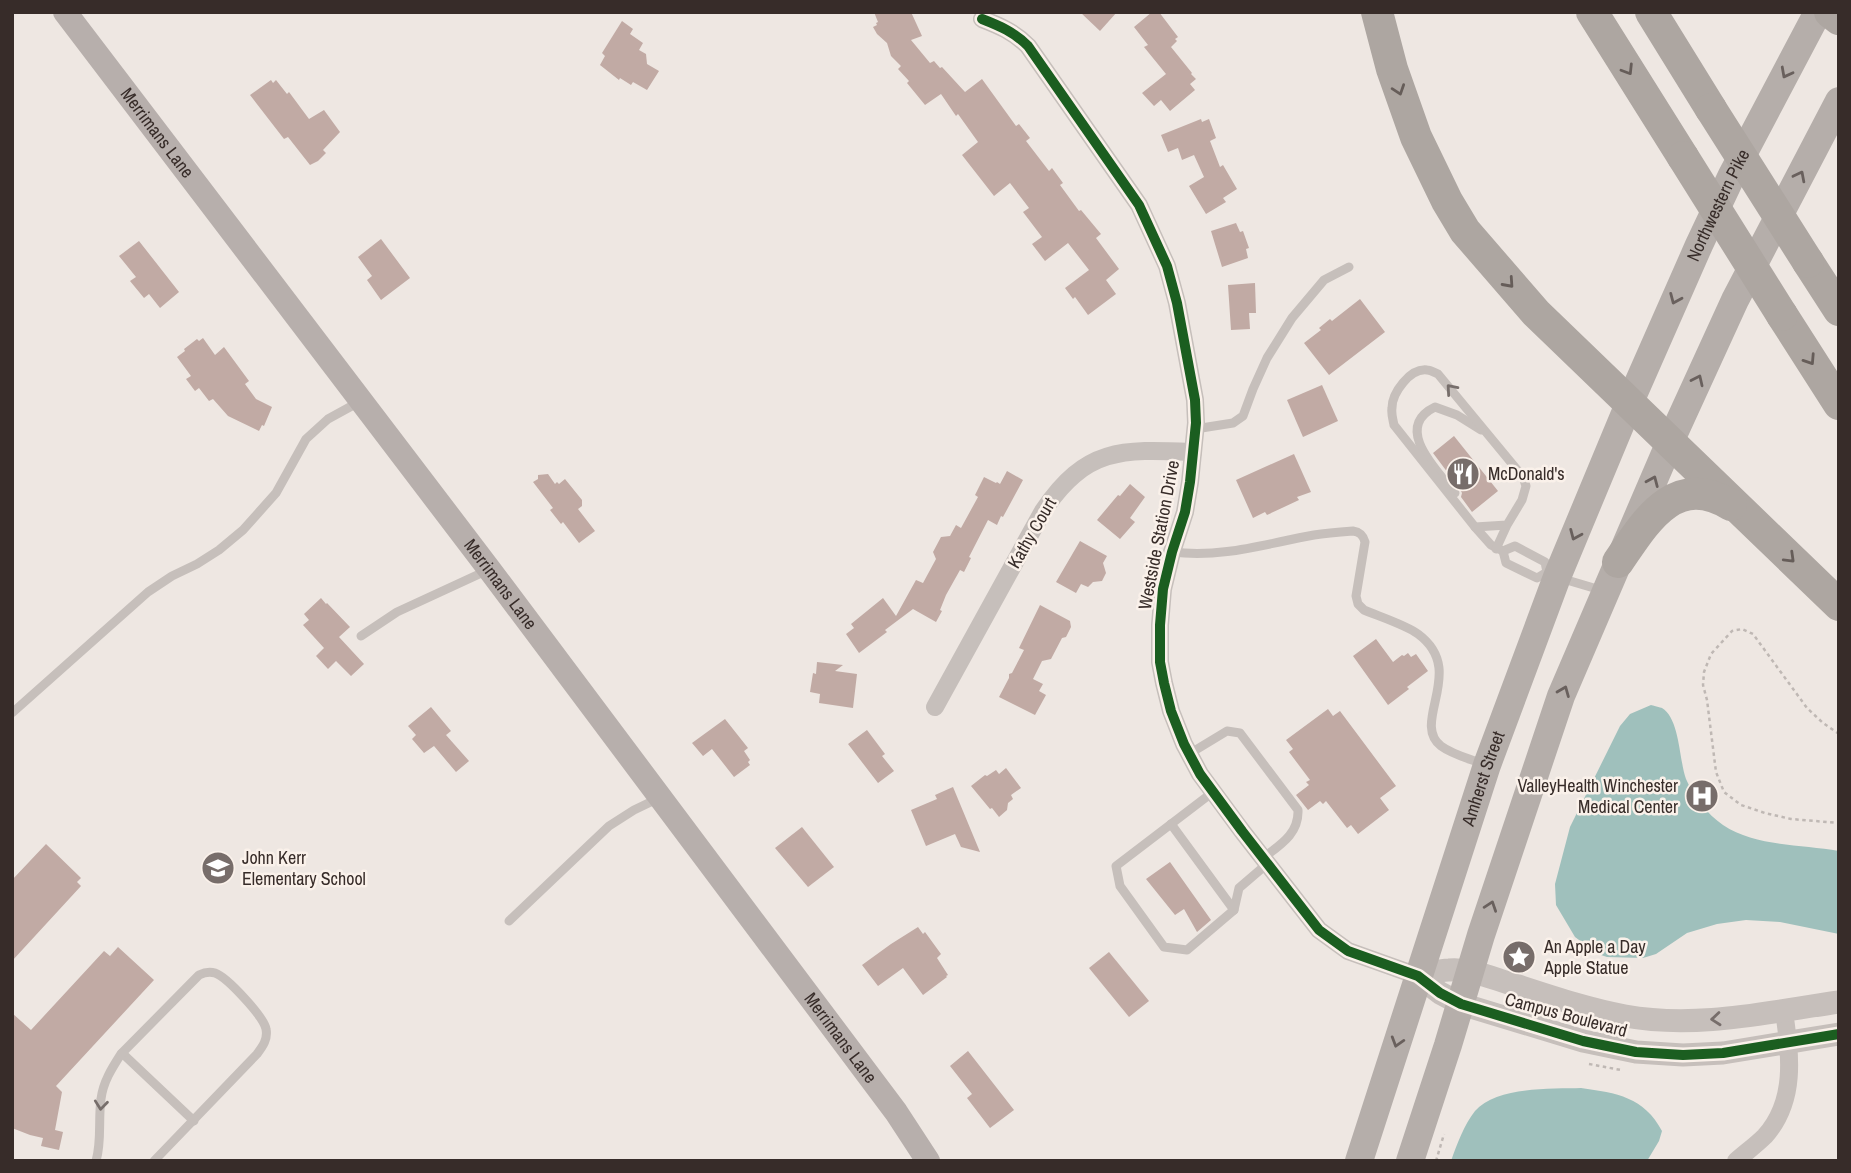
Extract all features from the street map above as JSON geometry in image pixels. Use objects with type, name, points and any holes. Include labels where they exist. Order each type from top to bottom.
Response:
[{"type":"highway","points":[[1377,12],[1392,69],[1416,137],[1465,231],[1536,313],[1839,605]]},
{"type":"highway","points":[[1592,12],[1839,404]]},
{"type":"highway","points":[[1651,12],[1839,310]]},
{"type":"highway","points":[[1830,12],[1839,19]]},
{"type":"highway","points":[[1618,562],[1640,529],[1673,499],[1698,492],[1717,498],[1742,512]]},
{"type":"main road","name":"Merrimans Lane","points":[[65,12],[661,797],[896,1112],[928,1161]]},
{"type":"main road","name":"Northwestern Pike","points":[[1629,404],[1732,175],[1818,12]]},
{"type":"main road","points":[[1410,1161],[1561,696],[1670,442],[1735,300],[1839,101]]},
{"type":"main road","name":"Amherst Street","points":[[1359,1161],[1552,574],[1629,404]]},
{"type":"street","name":"Westside Station Drive","points":[[982,19],[1006,28],[1028,46],[1139,205],[1167,266],[1177,303],[1195,400],[1195,429],[1185,513],[1163,589],[1160,662],[1171,711],[1189,754],[1213,792],[1319,930],[1348,951],[1418,976]]},
{"type":"street","name":"Kathy Court","points":[[935,707],[1043,510],[1067,480],[1088,464],[1111,454],[1148,450],[1193,452]]},
{"type":"street","name":"Campus Boulevard","points":[[1418,976],[1450,970],[1470,971],[1580,1005],[1627,1016],[1670,1021],[1745,1017],[1839,1002]]},
{"type":"street","name":"Campus Boulevard","points":[[1418,976],[1440,993],[1461,1004],[1570,1038],[1636,1052],[1683,1055],[1723,1053],[1839,1034]]},
{"type":"street","points":[[1736,1161],[1770,1130],[1781,1110],[1788,1085],[1788,1042],[1784,1011]]},
{"type":"lane","points":[[1195,429],[1233,423],[1243,416],[1268,358],[1292,318],[1324,280],[1349,267]]},
{"type":"lane","points":[[1500,550],[1507,525],[1522,499],[1526,486],[1523,477],[1438,374],[1427,370],[1416,372],[1403,383],[1394,398],[1394,425],[1472,523],[1500,550],[1506,563],[1537,578],[1552,574],[1605,591]]},
{"type":"lane","points":[[12,713],[148,592],[219,550],[243,530],[276,493],[306,439],[328,419],[360,401]]},
{"type":"lane","points":[[1472,523],[1467,508],[1423,452],[1418,442],[1419,423],[1427,411],[1435,407],[1457,415],[1489,434]]},
{"type":"lane","points":[[1472,523],[1507,525]]},
{"type":"lane","points":[[1172,552],[1210,554],[1353,531],[1364,536],[1366,542],[1356,596],[1358,604],[1364,610],[1417,632],[1429,645],[1438,659],[1440,677],[1430,727],[1432,736],[1441,746],[1487,765]]},
{"type":"lane","points":[[1500,550],[1515,546],[1545,562],[1552,574]]},
{"type":"lane","points":[[360,636],[397,612],[489,569]]},
{"type":"lane","points":[[1189,754],[1227,731],[1240,733],[1298,810],[1298,820],[1286,840],[1239,888],[1234,910],[1186,950],[1164,947],[1120,886],[1116,866],[1213,792]]},
{"type":"lane","points":[[509,921],[609,827],[634,810],[661,797]]},
{"type":"lane","points":[[1171,824],[1234,910]]},
{"type":"lane","points":[[96,1161],[101,1099],[106,1079],[113,1066],[122,1053],[200,975],[216,973],[225,979],[264,1021],[267,1033],[265,1040],[257,1054],[154,1161]]},
{"type":"lane","points":[[122,1053],[194,1121]]},
{"type":"path","points":[[1839,734],[1807,708],[1753,634],[1742,629],[1732,631],[1711,654],[1704,672],[1703,685],[1716,772],[1724,792],[1741,805],[1765,813],[1791,819],[1839,823]]},
{"type":"water","points":[[1651,705],[1668,713],[1676,730],[1686,779],[1702,805],[1717,821],[1736,832],[1764,841],[1839,851],[1839,934],[1780,922],[1746,920],[1717,924],[1687,933],[1656,954],[1643,958],[1607,957],[1598,954],[1575,937],[1556,905],[1555,884],[1570,827],[1620,726],[1630,714]]},
{"type":"water","points":[[1581,1088],[1618,1095],[1647,1111],[1662,1131],[1647,1161],[1451,1161],[1467,1122],[1484,1103],[1525,1090]]},
{"type":"building","points":[[874,12],[911,12],[922,36],[911,40],[930,63],[934,61],[942,67],[965,92],[982,79],[1016,126],[1019,124],[1030,138],[1026,141],[1049,171],[1052,168],[1063,183],[1060,185],[1079,211],[1081,210],[1101,234],[1096,238],[1119,269],[1106,280],[1116,294],[1088,315],[1075,297],[1073,299],[1065,288],[1089,270],[1068,243],[1045,261],[1032,244],[1042,237],[1023,212],[1029,208],[1010,183],[994,196],[962,155],[978,142],[941,94],[925,105],[907,83],[909,81],[898,69],[901,66],[891,56],[887,43],[873,27],[878,22]]},
{"type":"building","points":[[1080,12],[1117,12],[1100,31]]},
{"type":"building","points":[[1152,12],[1159,12],[1178,37],[1171,47],[1196,79],[1190,84],[1195,90],[1170,111],[1161,100],[1154,106],[1142,93],[1166,74],[1144,47],[1148,45],[1134,27]]},
{"type":"building","points":[[622,21],[633,29],[630,34],[643,43],[639,50],[646,54],[647,64],[659,71],[647,90],[633,82],[631,85],[620,78],[619,80],[600,65],[605,56],[602,53]]},
{"type":"building","points":[[271,80],[273,83],[276,80],[287,94],[289,92],[309,119],[324,110],[340,132],[323,150],[326,153],[318,161],[310,165],[288,137],[284,139],[250,95]]},
{"type":"building","points":[[1201,119],[1202,122],[1209,119],[1216,138],[1210,141],[1220,167],[1223,165],[1237,189],[1223,198],[1226,202],[1206,214],[1189,186],[1204,177],[1194,155],[1182,160],[1178,148],[1168,152],[1161,135]]},
{"type":"building","points":[[1236,223],[1240,232],[1243,231],[1249,248],[1246,249],[1248,258],[1222,267],[1211,231]]},
{"type":"building","points":[[381,239],[410,278],[381,300],[367,280],[372,276],[358,257]]},
{"type":"building","points":[[139,241],[179,292],[160,308],[149,294],[144,298],[130,281],[136,277],[119,256]]},
{"type":"building","points":[[1255,283],[1256,313],[1249,313],[1250,329],[1231,330],[1228,285]]},
{"type":"building","points":[[1360,299],[1385,332],[1329,375],[1304,343],[1330,319],[1332,321]]},
{"type":"building","points":[[203,338],[215,355],[224,347],[249,381],[245,384],[256,399],[272,407],[259,431],[228,416],[213,399],[209,401],[199,388],[195,391],[186,379],[191,376],[177,357],[197,339],[199,341]]},
{"type":"building","points":[[1322,385],[1338,421],[1303,437],[1287,400]]},
{"type":"building","name":"McDonald's","points":[[1454,436],[1498,491],[1472,512],[1461,497],[1460,489],[1433,453]]},
{"type":"building","points":[[1294,454],[1311,492],[1267,515],[1265,512],[1253,518],[1236,480]]},
{"type":"building","points":[[1007,471],[1023,480],[997,525],[988,520],[964,572],[960,570],[946,595],[936,622],[913,609],[859,653],[846,634],[854,628],[851,624],[883,598],[896,616],[916,580],[923,583],[936,559],[933,552],[941,537],[950,536],[956,525],[961,528],[978,497],[975,495],[984,477],[1000,484]]},
{"type":"building","points":[[548,474],[555,484],[565,479],[582,500],[582,506],[578,509],[595,531],[579,543],[550,510],[553,508],[533,482],[538,479],[538,475]]},
{"type":"building","points":[[1130,484],[1145,497],[1130,518],[1135,522],[1120,539],[1097,520]]},
{"type":"building","points":[[1080,541],[1107,556],[1103,563],[1106,573],[1102,581],[1093,582],[1088,587],[1081,584],[1076,593],[1056,582]]},
{"type":"building","points":[[321,598],[350,627],[339,637],[364,664],[351,676],[336,661],[328,669],[316,656],[324,648],[303,625],[309,620],[304,614]]},
{"type":"building","points":[[1040,605],[1070,621],[1071,627],[1051,659],[1042,661],[1033,679],[1043,684],[1039,691],[1046,695],[1035,715],[999,697],[1024,650],[1019,648]]},
{"type":"building","points":[[1376,639],[1393,662],[1402,655],[1408,653],[1411,657],[1416,654],[1428,671],[1388,705],[1353,656]]},
{"type":"building","points":[[817,662],[843,665],[835,671],[857,674],[853,708],[819,703],[820,694],[810,692]]},
{"type":"building","points":[[431,707],[451,731],[446,735],[469,761],[456,772],[434,746],[424,753],[412,739],[416,735],[408,726]]},
{"type":"building","points":[[1328,709],[1333,716],[1340,711],[1396,786],[1380,798],[1389,810],[1358,834],[1351,825],[1347,828],[1326,801],[1323,804],[1320,801],[1308,810],[1296,795],[1309,785],[1306,782],[1310,780],[1289,752],[1293,749],[1286,740]]},
{"type":"building","points":[[725,719],[748,748],[744,751],[750,760],[750,765],[734,777],[712,749],[703,756],[692,743]]},
{"type":"building","points":[[867,730],[894,771],[878,783],[848,744]]},
{"type":"building","points":[[1006,768],[1021,788],[1011,795],[1013,799],[1008,803],[1007,810],[999,817],[971,786],[985,775],[996,770],[999,774]]},
{"type":"building","points":[[953,787],[980,852],[961,847],[955,834],[926,846],[911,810],[937,799],[935,795]]},
{"type":"building","points":[[802,827],[834,867],[808,887],[775,848]]},
{"type":"building","points":[[46,844],[81,878],[77,882],[81,886],[12,961],[12,880]]},
{"type":"building","points":[[1170,862],[1211,920],[1197,932],[1184,909],[1175,915],[1146,879]]},
{"type":"building","points":[[918,927],[941,954],[937,958],[947,977],[923,995],[903,968],[878,986],[862,965]]},
{"type":"building","points":[[118,947],[154,980],[56,1086],[62,1092],[55,1130],[63,1132],[59,1150],[41,1146],[43,1138],[12,1128],[12,1013],[31,1030],[104,951],[110,956]]},
{"type":"building","points":[[1109,952],[1149,1001],[1129,1017],[1089,968]]},
{"type":"building","points":[[968,1051],[1014,1110],[990,1128],[967,1098],[972,1094],[950,1066]]},
{"type":"cycle path","points":[[982,19],[1006,30],[1028,46],[1139,205],[1167,266],[1177,303],[1195,400],[1196,423],[1185,512],[1163,589],[1160,662],[1164,683],[1184,744],[1200,774],[1319,930],[1348,951],[1418,976],[1440,993],[1461,1004],[1583,1041],[1636,1052],[1683,1055],[1723,1053],[1839,1034]]},
{"type":"place","name":"McDonald's","points":[[1463,474]]},
{"type":"place","name":"ValleyHealth Winchester Medical Center","points":[[1702,796]]},
{"type":"place","name":"John Kerr Elementary School","points":[[218,868]]},
{"type":"place","name":"An Apple a Day Apple Statue","points":[[1519,957]]}]
